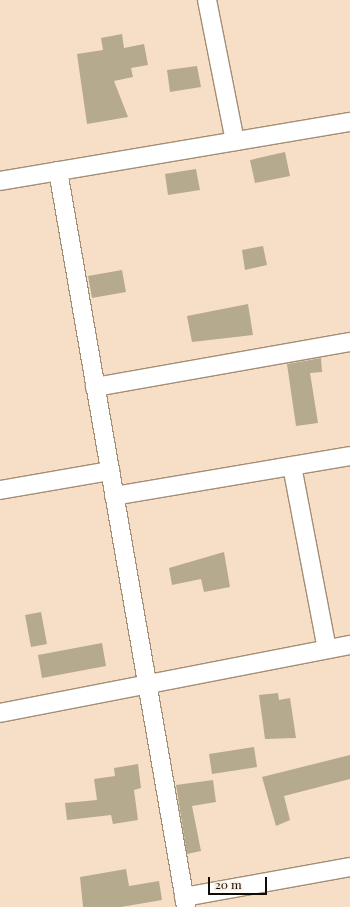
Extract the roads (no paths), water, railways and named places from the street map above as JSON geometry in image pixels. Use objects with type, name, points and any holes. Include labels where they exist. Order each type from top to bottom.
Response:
[{"type":"street","points":[[207,0],[235,141]]},
{"type":"street","points":[[0,181],[350,122]]},
{"type":"street","points":[[58,171],[185,902],[350,868]]},
{"type":"street","points":[[95,387],[350,342]]},
{"type":"street","points":[[114,496],[350,456]]},
{"type":"street","points":[[292,466],[327,649]]},
{"type":"street","points":[[0,490],[110,471]]},
{"type":"street","points":[[0,713],[350,645]]}]
